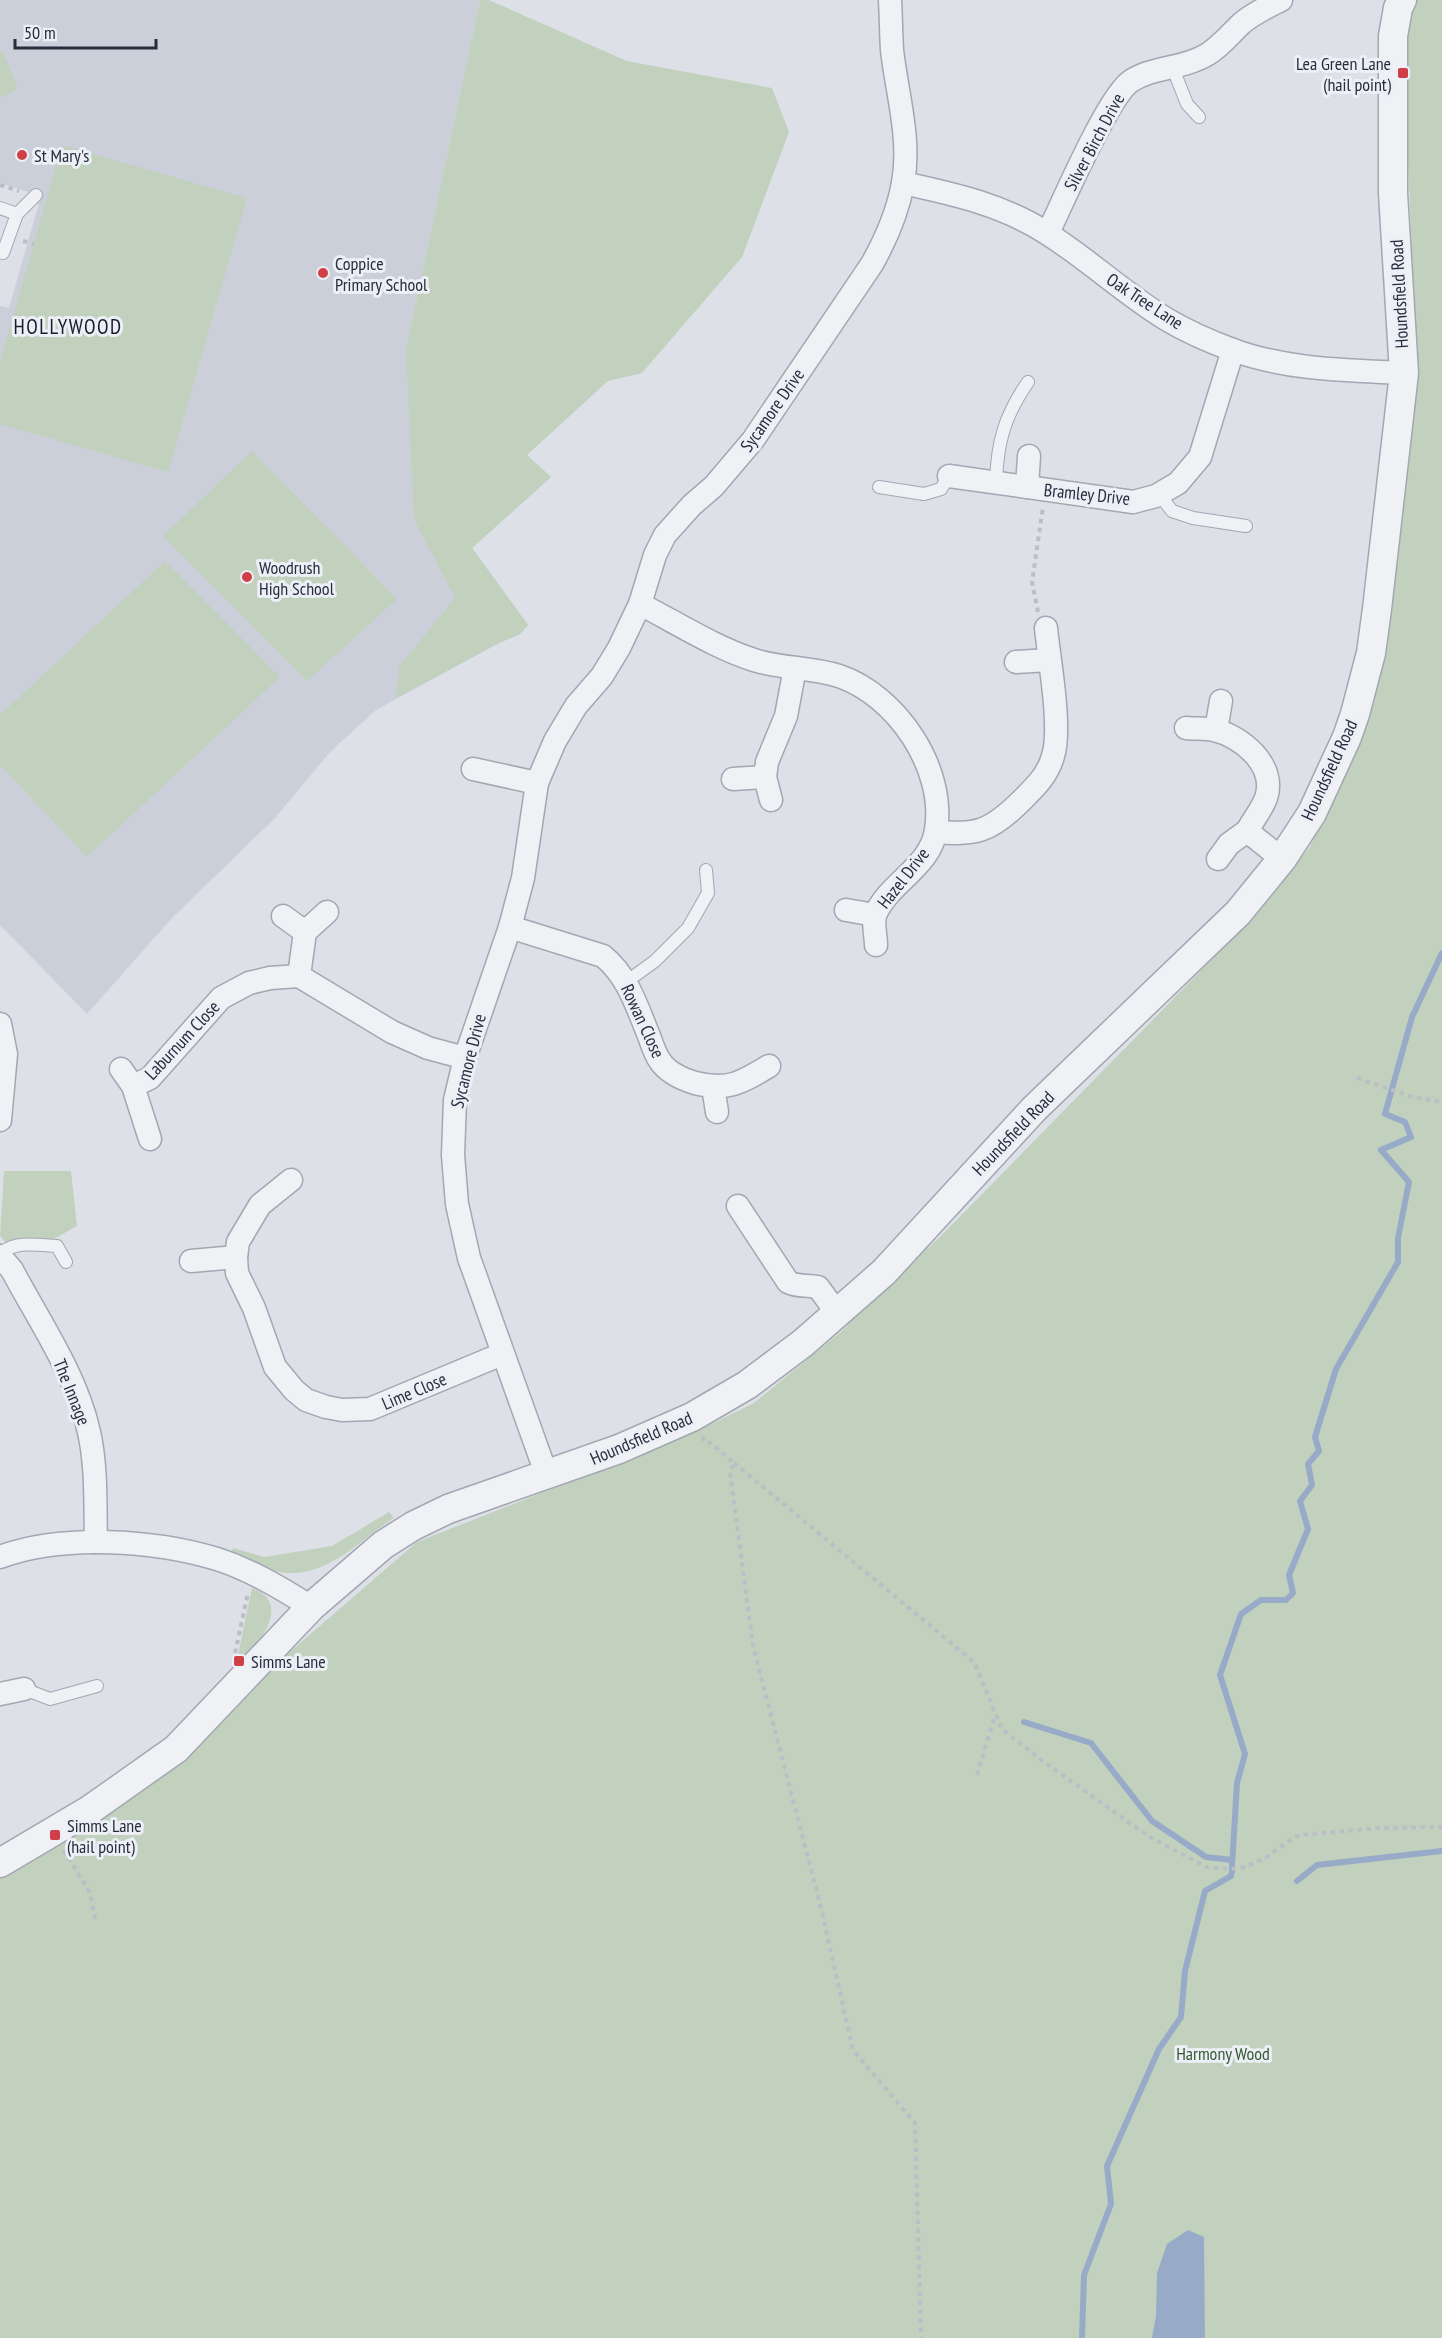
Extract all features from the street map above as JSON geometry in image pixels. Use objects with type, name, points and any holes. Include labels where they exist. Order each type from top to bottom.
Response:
[{"type":"street","name":"Sycamore Drive","points":[[547,1476],[469,1258],[457,1204],[453,1155],[455,1100],[465,1058],[510,927],[523,878],[537,783],[555,741],[576,706],[602,676],[619,648],[640,604],[655,555],[665,535],[692,505],[714,486],[753,440],[872,264],[885,241],[903,183],[905,155],[900,100],[892,51],[890,0]]},
{"type":"street","name":"Silver Birch Drive","points":[[1048,233],[1117,96],[1128,83],[1144,73],[1206,56],[1256,12],[1281,0]]},
{"type":"street","name":"Houndsfield Road","points":[[0,1863],[91,1809],[176,1749],[311,1607],[383,1545],[413,1526],[448,1509],[619,1449],[692,1417],[747,1385],[803,1343],[884,1272],[1034,1108],[1238,913],[1282,859],[1312,813],[1355,714],[1371,653],[1404,373],[1393,193],[1393,36],[1398,8],[1402,0]]},
{"type":"street","name":"Oak Tree Lane","points":[[903,183],[985,203],[1011,213],[1048,233],[1167,320],[1233,350],[1267,360],[1315,368],[1404,373]]},
{"type":"street","name":"Bramley Drive","points":[[949,476],[1133,502],[1159,494],[1178,483],[1200,457],[1233,350]]},
{"type":"street","name":"Bramley Drive","points":[[1029,456],[1036,488]]},
{"type":"street","name":"Hazel Drive","points":[[640,604],[754,660],[840,676],[868,690],[901,722],[927,766],[934,786],[937,800],[936,832],[925,856],[885,899],[875,915],[876,945]]},
{"type":"street","points":[[936,832],[966,835],[993,826],[1035,787],[1047,771],[1053,757],[1056,734],[1046,628]]},
{"type":"street","points":[[1016,662],[1049,660]]},
{"type":"street","points":[[771,800],[765,777],[766,762],[786,716],[795,669]]},
{"type":"street","points":[[1215,730],[1221,701]]},
{"type":"street","points":[[1186,728],[1215,730],[1241,742],[1257,755],[1263,765],[1266,796],[1247,831],[1229,844],[1218,859]]},
{"type":"street","points":[[473,769],[537,783]]},
{"type":"street","points":[[733,779],[765,777]]},
{"type":"street","points":[[1247,831],[1282,859]]},
{"type":"street","name":"Hazel Drive","points":[[846,910],[875,915]]},
{"type":"street","points":[[327,912],[305,932],[299,976],[392,1032],[428,1048],[465,1058]]},
{"type":"street","points":[[283,916],[305,932]]},
{"type":"street","name":"Rowan Close","points":[[510,927],[603,956],[615,966],[626,982],[660,1062],[682,1080],[713,1087],[737,1084],[769,1066]]},
{"type":"street","name":"Laburnum Close","points":[[150,1139],[127,1078],[150,1078],[221,998],[249,983],[270,978],[299,976]]},
{"type":"street","points":[[0,1024],[6,1054],[0,1120]]},
{"type":"street","points":[[713,1087],[717,1112]]},
{"type":"street","points":[[191,1261],[236,1257],[238,1242],[260,1205],[291,1180]]},
{"type":"street","points":[[738,1206],[788,1282],[795,1286],[818,1287],[837,1313]]},
{"type":"street","name":"The Innage","points":[[0,1255],[12,1269],[61,1361],[89,1431],[93,1464],[96,1542]]},
{"type":"street","name":"Lime Close","points":[[236,1257],[237,1273],[254,1308],[276,1367],[294,1390],[306,1400],[342,1410],[370,1409],[502,1354]]},
{"type":"street","points":[[0,1557],[45,1546],[129,1542],[217,1559],[269,1581],[311,1607]]},
{"type":"street","points":[[0,1694],[24,1689]]},
{"type":"lane","points":[[1172,66],[1187,104],[1199,117]]},
{"type":"lane","points":[[3,253],[17,214],[36,195]]},
{"type":"lane","points":[[0,208],[17,214]]},
{"type":"lane","points":[[996,483],[997,460],[1003,428],[1015,401],[1028,382]]},
{"type":"lane","points":[[879,487],[924,494],[940,489],[949,476]]},
{"type":"lane","points":[[1159,494],[1172,512],[1193,518],[1245,526]]},
{"type":"lane","points":[[626,982],[655,962],[688,927],[708,893],[706,870]]},
{"type":"lane","points":[[0,1255],[8,1246],[20,1244],[57,1246],[66,1262]]},
{"type":"lane","points":[[24,1689],[50,1699],[97,1686]]},
{"type":"path","points":[[1036,488],[1032,582],[1040,621],[1046,628]]},
{"type":"path","points":[[1357,1078],[1413,1097],[1442,1102]]},
{"type":"path","points":[[705,1434],[712,1444],[974,1662],[989,1693],[1002,1729],[1148,1836],[1206,1867],[1231,1869],[1245,1867],[1265,1858],[1301,1835],[1380,1828],[1442,1827]]},
{"type":"path","points":[[734,1462],[729,1472],[753,1646],[821,1908],[853,2050],[915,2123],[921,2338]]},
{"type":"path","points":[[226,1695],[252,1574]]},
{"type":"path","points":[[977,1775],[995,1714]]},
{"type":"path","points":[[53,1832],[90,1893],[96,1923]]},
{"type":"shaded area","name":"Woodrush High School","points":[[0,0],[480,0],[406,349],[551,477],[472,548],[528,625],[520,634],[499,643],[376,710],[331,751],[275,818],[171,919],[87,1014],[0,925],[0,306],[9,308],[41,196],[0,183]]},
{"type":"green space","points":[[480,0],[489,0],[627,61],[772,88],[789,132],[742,257],[642,373],[608,381],[527,455],[551,477],[472,548],[528,625],[520,634],[396,698],[399,667],[455,598],[414,519],[406,349]]},
{"type":"green space","name":"Harmony Wood","points":[[1409,0],[1442,0],[1442,2338],[0,2338],[0,1875],[227,1706],[417,1542],[695,1432],[754,1403],[842,1331],[876,1294],[940,1237],[1228,943],[1309,848],[1364,732],[1390,616],[1417,368],[1400,32]]},
{"type":"green space","points":[[2,50],[18,88],[0,98],[0,51]]},
{"type":"green space","points":[[62,145],[247,198],[168,472],[0,424],[0,362]]},
{"type":"green space","points":[[252,451],[397,599],[307,681],[163,536]]},
{"type":"green space","points":[[165,561],[280,677],[87,857],[0,765],[0,715]]},
{"type":"green space","points":[[4,1171],[71,1171],[77,1226],[50,1241],[5,1242],[0,1235]]},
{"type":"green space","points":[[389,1512],[394,1518],[339,1558],[309,1571],[292,1573],[275,1571],[258,1566],[231,1553],[233,1548],[265,1557],[332,1546]]},
{"type":"green space","points":[[252,1588],[265,1595],[271,1605],[271,1616],[260,1640],[235,1669]]},
{"type":"water","points":[[1188,2230],[1204,2237],[1205,2338],[1152,2338],[1156,2316],[1157,2273],[1167,2244]]},
{"type":"waterway","points":[[1232,1866],[1237,1783],[1245,1754],[1220,1675],[1241,1614],[1261,1600],[1286,1600],[1293,1593],[1289,1575],[1308,1529],[1300,1501],[1312,1485],[1308,1464],[1319,1451],[1315,1437],[1336,1369],[1398,1262],[1398,1238],[1409,1182],[1381,1150],[1411,1137],[1405,1122],[1385,1114],[1412,1017],[1442,953]]},
{"type":"waterway","points":[[1024,1722],[1091,1743],[1152,1821],[1206,1857],[1232,1860]]},
{"type":"waterway","points":[[1297,1881],[1317,1865],[1442,1851]]},
{"type":"waterway","points":[[1082,2338],[1084,2275],[1111,2204],[1107,2166],[1159,2049],[1181,2017],[1185,1971],[1205,1891],[1231,1876],[1232,1870]]},
{"type":"place","name":"Lea Green Lane (hail point)","points":[[1403,73]]},
{"type":"place","name":"St Mary's","points":[[22,155]]},
{"type":"place","name":"Coppice Primary School","points":[[323,273]]},
{"type":"place","name":"Woodrush High School","points":[[247,577]]},
{"type":"place","name":"Simms Lane","points":[[239,1661]]},
{"type":"place","name":"Simms Lane (hail point)","points":[[55,1835]]},
{"type":"district","name":"HOLLYWOOD","points":[[68,326]]}]
